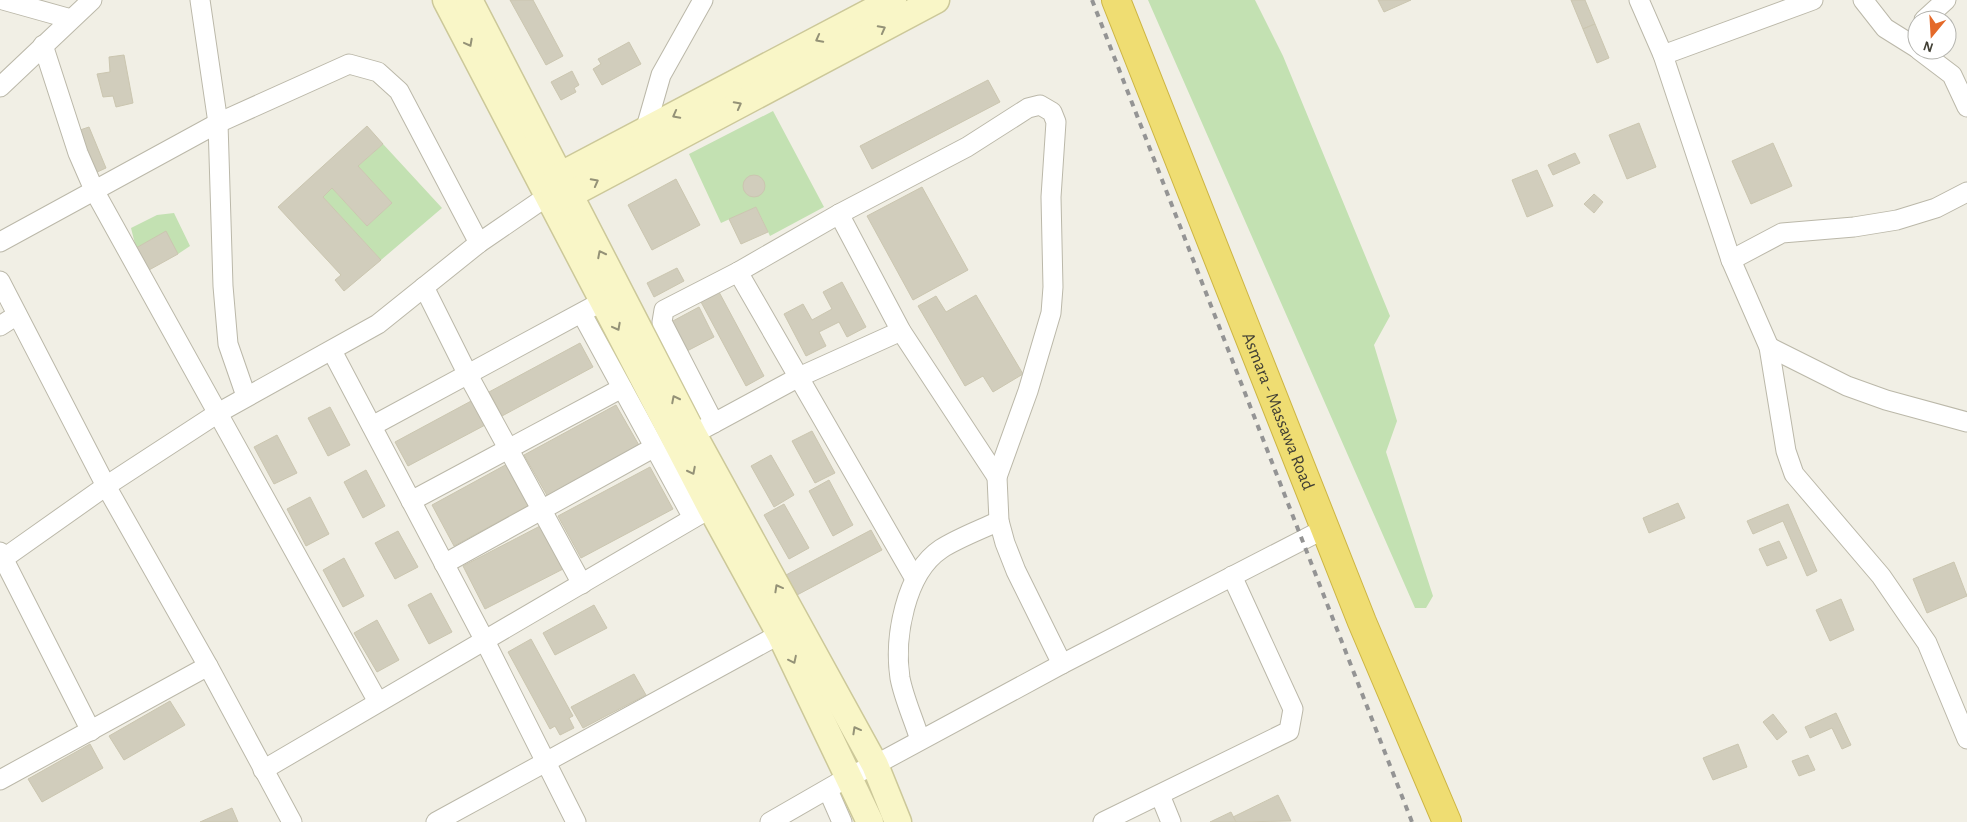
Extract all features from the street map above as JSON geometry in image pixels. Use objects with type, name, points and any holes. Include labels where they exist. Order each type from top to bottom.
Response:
[{"type":"highway","name":"Asmara - Massawa Road","points":[[1116,0],[1324,529],[1447,822]]},
{"type":"main road","points":[[446,0],[704,428],[711,508],[875,765],[898,822]]},
{"type":"main road","points":[[469,0],[560,188],[593,308],[711,508],[780,634],[839,783],[870,822]]},
{"type":"main road","points":[[560,188],[645,131],[893,0]]},
{"type":"main road","points":[[560,188],[936,0]]},
{"type":"street","points":[[4,0],[71,19]]},
{"type":"street","points":[[0,87],[92,0]]},
{"type":"street","points":[[200,0],[218,123],[223,286],[228,344],[246,396]]},
{"type":"street","points":[[645,131],[661,75],[703,0]]},
{"type":"street","points":[[1639,0],[1663,55],[1732,260],[1770,346],[1786,452],[1794,474],[1881,576],[1927,643],[1967,739]]},
{"type":"street","points":[[1663,55],[1813,0]]},
{"type":"street","points":[[1862,0],[1885,28],[1907,38]]},
{"type":"street","points":[[1935,10],[1946,0]]},
{"type":"street","points":[[43,45],[78,153],[95,192],[378,702]]},
{"type":"street","points":[[1935,60],[1952,75],[1967,107]]},
{"type":"street","points":[[0,242],[95,192],[218,123],[349,64],[378,72],[398,91],[479,243]]},
{"type":"street","points":[[901,331],[799,377],[704,428],[662,322],[661,315],[664,310],[738,272],[839,214],[967,147],[1028,108],[1040,106],[1052,112],[1056,122],[1052,197],[1053,287],[1051,313],[1028,391],[997,477],[999,521],[1016,571],[1062,664]]},
{"type":"street","points":[[91,731],[1,557],[218,413],[378,324],[479,243],[560,188]]},
{"type":"street","points":[[1732,260],[1782,233],[1854,227],[1897,220],[1936,208],[1967,192]]},
{"type":"street","points":[[839,214],[901,331],[997,477]]},
{"type":"street","points":[[738,272],[915,579]]},
{"type":"street","points":[[0,281],[106,486],[208,666],[292,822]]},
{"type":"street","points":[[424,287],[467,373],[582,584]]},
{"type":"street","points":[[263,770],[711,508],[654,448],[622,388],[593,308],[467,373],[372,426]]},
{"type":"street","points":[[0,326],[17,315]]},
{"type":"street","points":[[1770,346],[1847,386],[1886,400],[1967,422]]},
{"type":"street","points":[[332,351],[485,641],[576,822]]},
{"type":"street","points":[[411,501],[508,447],[622,388]]},
{"type":"street","points":[[444,564],[654,448]]},
{"type":"street","points":[[920,740],[901,680],[898,654],[900,631],[915,579],[925,564],[940,549],[999,521]]},
{"type":"street","points":[[770,822],[1062,664],[1324,529]]},
{"type":"street","points":[[1103,822],[1289,731],[1294,709],[1232,576]]},
{"type":"street","points":[[436,822],[780,634]]},
{"type":"street","points":[[0,780],[208,666]]},
{"type":"street","points":[[839,783],[842,822]]},
{"type":"street","points":[[1160,795],[1172,822]]},
{"type":"green space","points":[[1148,0],[1255,0],[1283,56],[1390,316],[1374,345],[1397,421],[1386,452],[1433,596],[1426,608],[1415,608]]},
{"type":"green space","points":[[773,111],[824,207],[770,236],[756,207],[721,223],[689,154]]},
{"type":"green space","points":[[383,144],[442,208],[381,260],[323,197],[332,188],[367,226],[392,203],[358,166]]},
{"type":"green space","points":[[174,213],[190,246],[178,254],[165,232],[136,248],[131,228],[157,215]]},
{"type":"building","points":[[510,0],[533,0],[563,56],[546,65]]},
{"type":"building","points":[[1378,0],[1411,0],[1384,12]]},
{"type":"building","points":[[1571,0],[1585,0],[1595,24],[1583,29]]},
{"type":"building","points":[[1595,24],[1609,58],[1597,63],[1583,29]]},
{"type":"building","points":[[629,42],[641,64],[602,85],[593,69],[601,64],[598,59]]},
{"type":"building","points":[[124,55],[133,103],[116,107],[113,96],[103,97],[97,74],[110,72],[109,57]]},
{"type":"building","points":[[572,71],[579,85],[574,88],[576,92],[561,100],[551,82]]},
{"type":"building","points":[[988,80],[1000,102],[872,169],[860,146]]},
{"type":"building","points":[[1639,123],[1656,167],[1627,179],[1609,135]]},
{"type":"building","points":[[367,126],[383,144],[358,166],[392,203],[367,226],[332,188],[323,197],[381,260],[344,291],[335,280],[341,275],[278,207]]},
{"type":"building","points":[[89,127],[106,168],[95,173],[80,130]]},
{"type":"building","points":[[1773,143],[1792,186],[1751,204],[1732,161]]},
{"type":"building","points":[[1575,153],[1580,163],[1553,175],[1548,165]]},
{"type":"building","points":[[1537,170],[1553,206],[1527,217],[1512,180]]},
{"type":"building","points":[[754,175],[762,178],[765,186],[762,194],[754,197],[746,194],[743,186],[746,178]]},
{"type":"building","points":[[676,179],[700,225],[652,250],[628,205]]},
{"type":"building","points":[[922,187],[968,270],[913,300],[867,216]]},
{"type":"building","points":[[1594,194],[1603,202],[1594,213],[1584,204]]},
{"type":"building","points":[[756,207],[768,232],[741,244],[729,219]]},
{"type":"building","points":[[166,231],[178,254],[149,270],[136,248]]},
{"type":"building","points":[[677,268],[684,281],[654,297],[647,283]]},
{"type":"building","points":[[842,282],[866,327],[847,337],[839,322],[819,332],[826,346],[806,356],[784,314],[803,304],[812,320],[832,309],[823,292]]},
{"type":"building","points":[[719,292],[764,376],[746,386],[701,302]]},
{"type":"building","points":[[976,295],[1023,374],[993,392],[983,376],[965,386],[918,306],[936,296],[946,312]]},
{"type":"building","points":[[699,307],[714,337],[687,351],[671,322]]},
{"type":"building","points":[[580,343],[593,367],[502,416],[489,392]]},
{"type":"building","points":[[473,400],[487,424],[408,466],[395,442]]},
{"type":"building","points":[[616,405],[640,447],[548,497],[524,455]]},
{"type":"building","points":[[330,407],[350,445],[328,456],[308,418]]},
{"type":"building","points":[[812,431],[835,473],[815,483],[792,441]]},
{"type":"building","points":[[277,435],[297,473],[274,484],[254,447]]},
{"type":"building","points":[[771,455],[794,495],[774,507],[751,466]]},
{"type":"building","points":[[509,463],[531,504],[454,546],[432,505]]},
{"type":"building","points":[[650,467],[673,509],[581,558],[558,516]]},
{"type":"building","points":[[366,470],[385,506],[363,518],[344,482]]},
{"type":"building","points":[[829,480],[853,525],[833,536],[809,491]]},
{"type":"building","points":[[310,497],[329,534],[306,546],[287,509]]},
{"type":"building","points":[[1678,503],[1685,518],[1649,533],[1643,518]]},
{"type":"building","points":[[784,504],[809,548],[789,559],[764,515]]},
{"type":"building","points":[[1788,504],[1817,571],[1807,576],[1783,521],[1753,534],[1747,521]]},
{"type":"building","points":[[542,525],[565,568],[485,609],[463,566]]},
{"type":"building","points":[[871,530],[882,550],[797,595],[786,575]]},
{"type":"building","points":[[398,531],[418,567],[395,579],[375,543]]},
{"type":"building","points":[[1779,541],[1787,558],[1767,566],[1759,549]]},
{"type":"building","points":[[344,558],[364,596],[343,607],[323,570]]},
{"type":"building","points":[[1954,562],[1967,596],[1927,613],[1913,579]]},
{"type":"building","points":[[431,593],[452,632],[429,644],[408,605]]},
{"type":"building","points":[[1841,599],[1854,630],[1830,641],[1816,610]]},
{"type":"building","points":[[594,605],[607,628],[555,655],[543,633]]},
{"type":"building","points":[[377,620],[399,660],[377,672],[354,633]]},
{"type":"building","points":[[531,639],[573,716],[569,718],[574,728],[560,735],[555,726],[550,729],[508,652]]},
{"type":"building","points":[[634,674],[646,695],[583,728],[571,707]]},
{"type":"building","points":[[170,701],[185,725],[124,760],[109,736]]},
{"type":"building","points":[[1836,713],[1851,745],[1842,749],[1832,728],[1810,738],[1805,727]]},
{"type":"building","points":[[1773,714],[1787,732],[1777,740],[1763,722]]},
{"type":"building","points":[[90,744],[103,768],[42,802],[28,779]]},
{"type":"building","points":[[1738,744],[1747,767],[1713,780],[1703,758]]},
{"type":"building","points":[[1808,755],[1815,770],[1799,776],[1792,761]]},
{"type":"building","points":[[1278,795],[1291,821],[1236,822],[1233,817]]},
{"type":"building","points":[[232,808],[238,822],[200,822]]},
{"type":"building","points":[[1231,812],[1236,822],[1210,822]]},
{"type":"railway","points":[[1092,0],[1412,822]]}]
